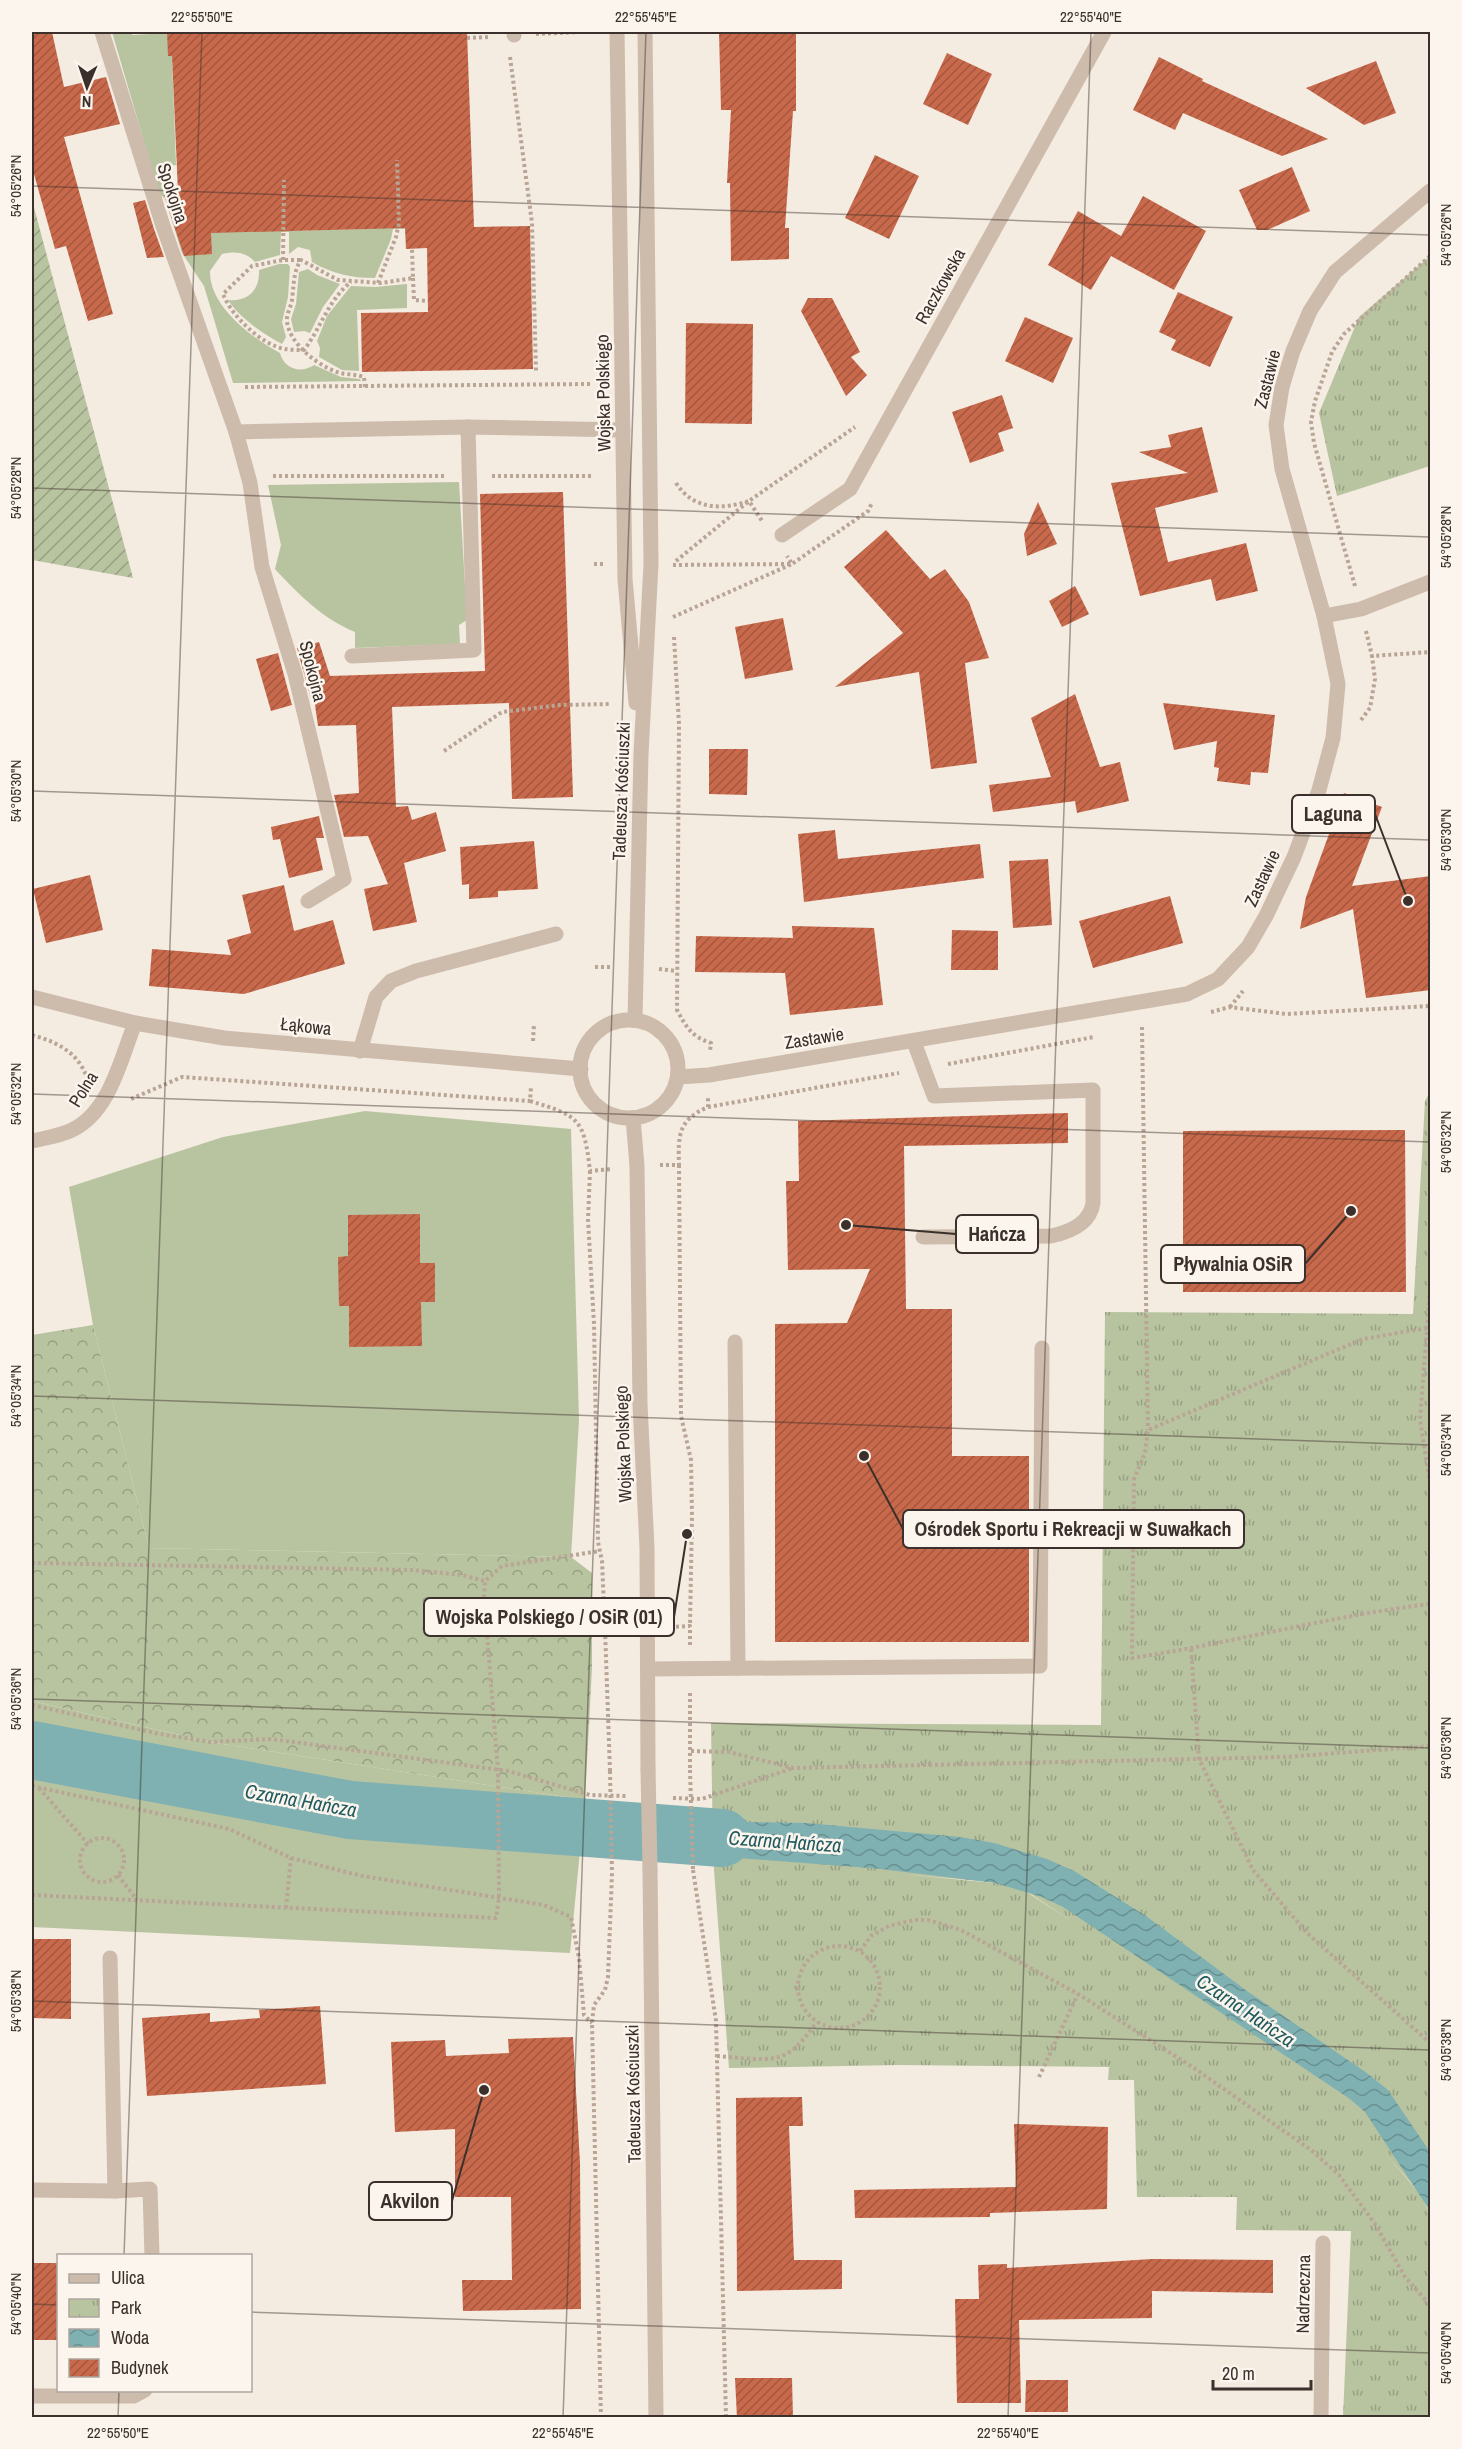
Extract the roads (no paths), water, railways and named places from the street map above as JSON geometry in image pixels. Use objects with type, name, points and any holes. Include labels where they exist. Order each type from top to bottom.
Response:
[{"type":"street","name":"Spokojna","points":[[102,32],[163,226],[236,432],[250,483],[262,567],[295,674],[344,879],[308,901]]},
{"type":"street","name":"Wojska Polskiego","points":[[617,32],[625,579],[641,754]]},
{"type":"street","name":"Tadeusza Kościuszki","points":[[636,1020],[641,754],[651,564],[645,32]]},
{"type":"street","name":"Raczkowska","points":[[782,535],[850,489],[1104,32]]},
{"type":"street","name":"Zastawie","points":[[678,1077],[709,1075],[1187,994],[1218,979],[1248,948],[1294,856],[1319,790],[1333,738],[1338,684],[1324,616],[1282,469],[1276,425],[1282,387],[1293,351],[1310,311],[1335,272],[1431,191]]},
{"type":"street","points":[[352,656],[474,650],[468,427]]},
{"type":"street","points":[[236,432],[468,427],[623,430]]},
{"type":"street","points":[[1324,616],[1361,609],[1431,582]]},
{"type":"street","points":[[360,1051],[376,997],[391,981],[416,971],[556,934]]},
{"type":"street","name":"Łąkowa","points":[[32,997],[135,1023],[224,1038],[581,1069]]},
{"type":"street","points":[[620,1020],[636,1020],[657,1028],[673,1045],[678,1060],[678,1077],[672,1092],[662,1106],[633,1118],[614,1115],[599,1107],[587,1095],[581,1079],[581,1069],[584,1047],[593,1035],[606,1025],[620,1020]]},
{"type":"street","name":"Polna","points":[[32,1141],[61,1134],[85,1122],[97,1110],[108,1090],[135,1023]]},
{"type":"street","points":[[914,1041],[934,1096],[1093,1090],[1093,1203],[1091,1214],[1085,1221],[1065,1233],[1051,1236],[923,1237]]},
{"type":"street","name":"Wojska Polskiego","points":[[633,1118],[637,1177],[640,1404],[647,1548],[648,1769]]},
{"type":"street","points":[[735,1342],[738,1668]]},
{"type":"street","points":[[648,1669],[1040,1666],[1042,1348]]},
{"type":"street","name":"Tadeusza Kościuszki","points":[[648,1769],[656,2418]]},
{"type":"street","points":[[110,1958],[115,2191]]},
{"type":"street","points":[[32,2190],[150,2189],[152,2254]]},
{"type":"street","name":"Nadrzeczna","points":[[1321,2418],[1323,2243]]},
{"type":"street","points":[[32,2396],[134,2396],[143,2392]]},
{"type":"water","points":[[648,1815],[751,1822],[807,1823],[960,1837],[994,1843],[1047,1859],[1074,1871],[1146,1916],[1247,1991],[1367,2073],[1388,2090],[1430,2152],[1430,2211],[1365,2112],[1350,2099],[1063,1907],[1042,1897],[995,1883],[881,1869],[648,1851]]},
{"type":"waterway","name":"Czarna Hańcza","points":[[32,1750],[350,1810],[722,1838]]},
{"type":"place","name":"Laguna","points":[[1408,901]]},
{"type":"place","name":"Pływalnia OSiR","points":[[1351,1211]]},
{"type":"place","name":"Hańcza","points":[[846,1225]]},
{"type":"place","name":"Ośrodek Sportu i Rekreacji w Suwałkach","points":[[864,1456]]},
{"type":"place","name":"Wojska Polskiego / OSiR (01)","points":[[687,1534]]},
{"type":"place","name":"Akvilon","points":[[484,2090]]}]
